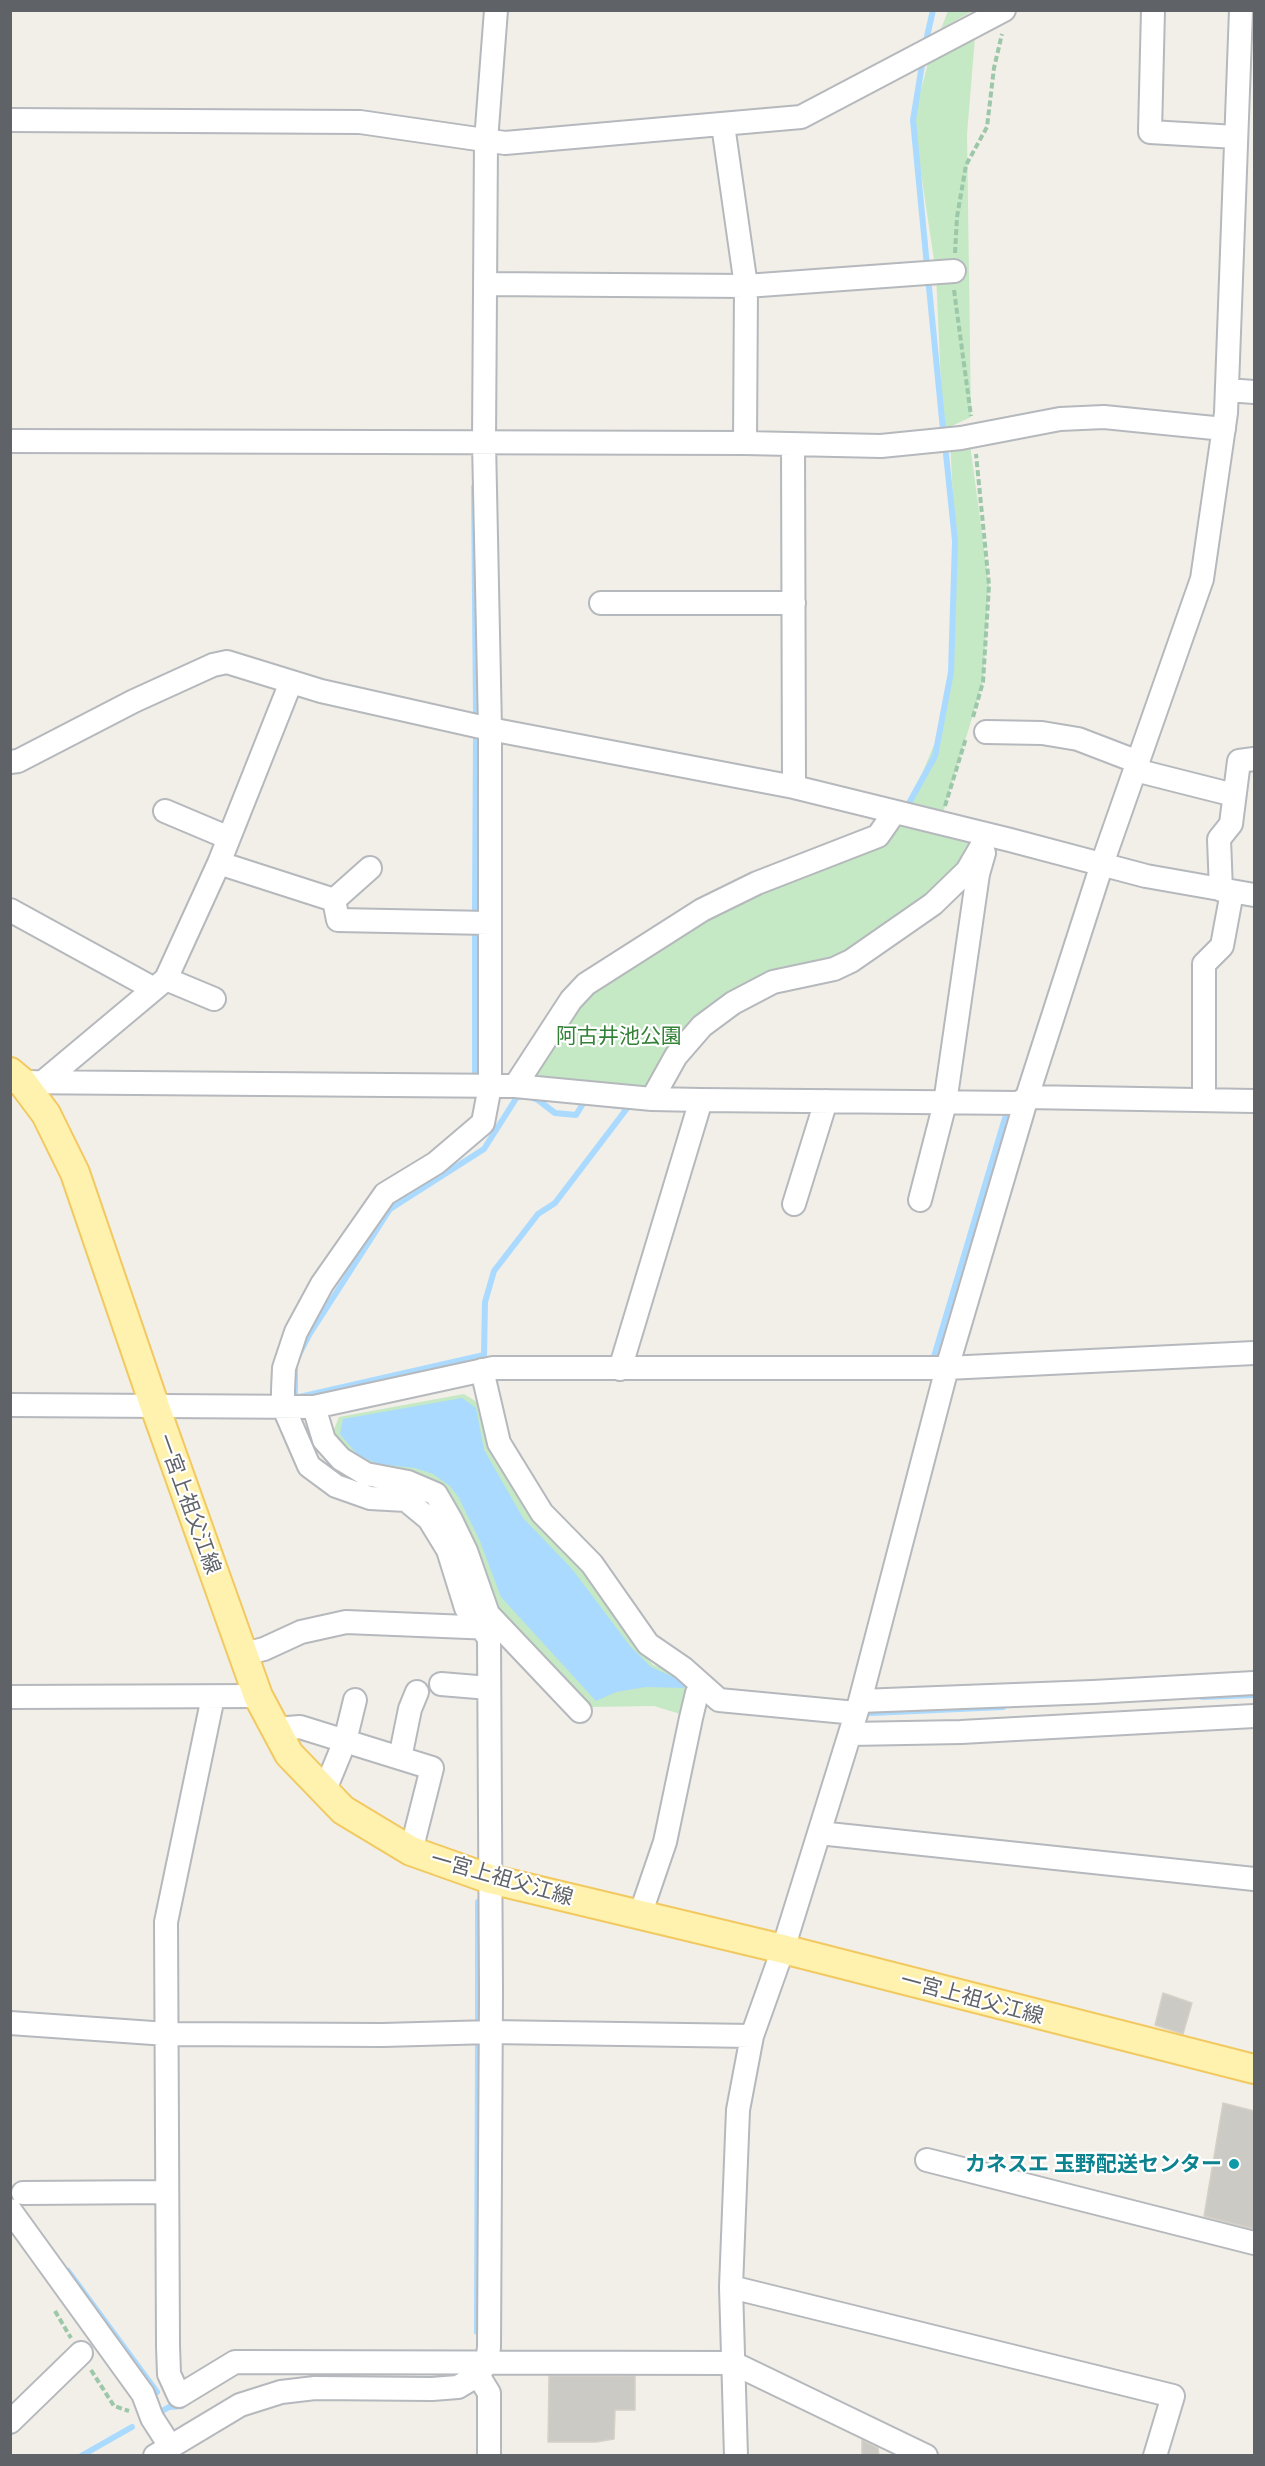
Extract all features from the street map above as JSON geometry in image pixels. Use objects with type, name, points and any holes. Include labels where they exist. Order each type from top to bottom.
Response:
[{"type":"main road","name":"一宮上祖父江線","points":[[21,1080],[46,1114],[75,1173],[258,1696],[289,1754],[344,1810],[411,1851],[490,1879],[783,1949],[1254,2069]]},
{"type":"street","points":[[496,10],[486,141],[484,442],[490,729],[490,1086],[483,1123],[436,1163],[385,1194],[322,1284],[296,1332],[284,1368],[283,1406],[309,1466],[336,1486],[369,1498],[406,1500],[429,1519],[448,1550],[466,1608],[580,1711]]},
{"type":"street","points":[[10,120],[360,122],[505,143],[801,117],[1004,10]]},
{"type":"street","points":[[1153,10],[1149,132],[1236,137]]},
{"type":"street","points":[[1227,10],[1254,11]]},
{"type":"street","points":[[736,2456],[731,2287],[738,2110],[752,2036],[783,1949],[855,1716],[947,1368],[1027,1097],[1102,864],[1202,579],[1224,429],[1227,390],[1241,11]]},
{"type":"street","points":[[723,125],[746,286],[745,443]]},
{"type":"street","points":[[485,284],[746,286],[954,271]]},
{"type":"street","points":[[1227,390],[1254,392]]},
{"type":"street","points":[[10,441],[745,443],[881,446],[961,438],[1060,419],[1104,417],[1224,429]]},
{"type":"street","points":[[793,445],[794,787]]},
{"type":"street","points":[[601,603],[794,603]]},
{"type":"street","points":[[10,762],[18,761],[134,701],[213,665],[228,662],[321,691],[490,729],[794,787],[1146,876],[1236,892]]},
{"type":"street","points":[[21,1080],[160,984],[219,863],[291,682]]},
{"type":"street","points":[[986,732],[1042,733],[1078,739],[1137,766],[1234,795]]},
{"type":"street","points":[[1204,1100],[1204,964],[1222,946],[1236,892],[1219,838],[1231,824],[1239,761],[1254,759]]},
{"type":"street","points":[[165,811],[229,838]]},
{"type":"street","points":[[515,1086],[571,1000],[586,984],[702,910],[757,884],[879,836],[894,813]]},
{"type":"street","points":[[652,1099],[676,1056],[702,1026],[733,1003],[773,982],[834,969],[861,954],[933,904],[967,871],[988,835]]},
{"type":"street","points":[[920,1200],[945,1103],[978,874],[988,835]]},
{"type":"street","points":[[219,863],[334,900]]},
{"type":"street","points":[[334,900],[370,868]]},
{"type":"street","points":[[334,900],[338,920],[489,923]]},
{"type":"street","points":[[10,910],[160,984],[214,999]]},
{"type":"street","points":[[21,1080],[515,1086],[652,1099],[701,1100],[1019,1103],[1027,1097],[1254,1101]]},
{"type":"street","points":[[620,1369],[701,1100]]},
{"type":"street","points":[[794,1204],[826,1101]]},
{"type":"street","points":[[10,1405],[315,1407],[493,1368],[947,1368],[1254,1353]]},
{"type":"street","points":[[482,1370],[499,1443],[542,1513],[592,1564],[648,1644],[682,1668],[719,1700],[855,1716],[961,1732],[1254,1716]]},
{"type":"street","points":[[315,1407],[324,1440],[341,1459],[366,1474],[408,1482],[436,1494],[466,1551],[488,1614],[490,1628],[490,2323],[483,2369],[489,2393],[489,2456]]},
{"type":"street","points":[[244,1654],[264,1649],[302,1632],[346,1622],[490,1628]]},
{"type":"street","points":[[855,1716],[1093,1692],[1254,1683]]},
{"type":"street","points":[[441,1684],[489,1688]]},
{"type":"street","points":[[640,1915],[665,1842],[691,1718],[697,1694],[702,1685]]},
{"type":"street","points":[[400,1758],[410,1709],[417,1692]]},
{"type":"street","points":[[10,1697],[258,1696]]},
{"type":"street","points":[[213,1697],[166,1922],[169,2374],[179,2396],[235,2362],[483,2369],[733,2363],[926,2456]]},
{"type":"street","points":[[324,1792],[345,1741],[355,1700]]},
{"type":"street","points":[[275,1728],[300,1727],[432,1767],[411,1851]]},
{"type":"street","points":[[819,1833],[1254,1879]]},
{"type":"street","points":[[10,2024],[166,2034],[382,2035],[491,2032],[752,2036]]},
{"type":"street","points":[[927,2160],[1254,2243]]},
{"type":"street","points":[[167,2192],[17,2201],[143,2394],[162,2451],[240,2405],[281,2392],[315,2388],[432,2390],[458,2387],[483,2369]]},
{"type":"street","points":[[731,2287],[1173,2396],[1155,2456]]},
{"type":"street","points":[[10,2422],[81,2353]]},
{"type":"green space","points":[[948,10],[972,11],[941,29]]},
{"type":"green space","points":[[976,25],[967,134],[971,417],[943,430],[936,273],[913,120],[932,48]]},
{"type":"green space","name":"阿古井池公園","points":[[969,437],[989,585],[983,682],[940,823],[988,835],[891,934],[733,1003],[652,1099],[515,1086],[586,984],[905,815],[941,728],[951,672],[955,541],[950,439]]},
{"type":"green space","points":[[464,1394],[480,1404],[530,1515],[579,1568],[653,1665],[681,1673],[691,1682],[687,1716],[654,1706],[588,1707],[492,1611],[458,1515],[369,1468],[331,1437],[339,1417]]},
{"type":"water","points":[[462,1398],[476,1408],[484,1450],[523,1518],[572,1569],[630,1646],[651,1667],[687,1683],[684,1688],[646,1687],[616,1692],[596,1701],[501,1597],[480,1541],[459,1498],[450,1486],[433,1474],[415,1468],[378,1464],[358,1455],[340,1434],[343,1419]]},
{"type":"building","points":[[1163,1993],[1192,2003],[1183,2034],[1155,2025]]},
{"type":"building","name":"カネスエ 玉野配送センター","points":[[1223,2103],[1254,2111],[1254,2229],[1204,2216]]},
{"type":"building","points":[[549,2376],[635,2376],[635,2410],[615,2410],[614,2439],[596,2442],[548,2442]]},
{"type":"building","points":[[862,2440],[878,2448],[879,2456],[862,2456]]},
{"type":"waterway","points":[[926,41],[933,10]]},
{"type":"waterway","points":[[922,65],[913,120],[927,266]]},
{"type":"waterway","points":[[928,277],[943,430]]},
{"type":"waterway","points":[[908,805],[935,756],[951,672],[955,541],[946,454]]},
{"type":"waterway","points":[[474,487],[476,712]]},
{"type":"waterway","points":[[475,913],[476,735]]},
{"type":"waterway","points":[[475,930],[475,1076]]},
{"type":"waterway","points":[[527,1096],[538,1100],[555,1113],[576,1115],[584,1102],[628,1107],[555,1203],[538,1214],[494,1271],[485,1302],[484,1355],[295,1398],[295,1362],[309,1335],[390,1209],[484,1149],[517,1097],[527,1096]]},
{"type":"waterway","points":[[933,1360],[1005,1118]]},
{"type":"waterway","points":[[1202,1697],[1254,1695]]},
{"type":"waterway","points":[[871,1713],[1003,1707]]},
{"type":"waterway","points":[[478,1902],[478,2026]]},
{"type":"waterway","points":[[477,2332],[478,2041]]},
{"type":"waterway","points":[[68,2271],[157,2392]]},
{"type":"waterway","points":[[157,2414],[169,2407],[182,2406]]},
{"type":"waterway","points":[[81,2456],[132,2427]]},
{"type":"place","name":"カネスエ 玉野配送センター","points":[[1234,2164]]}]
